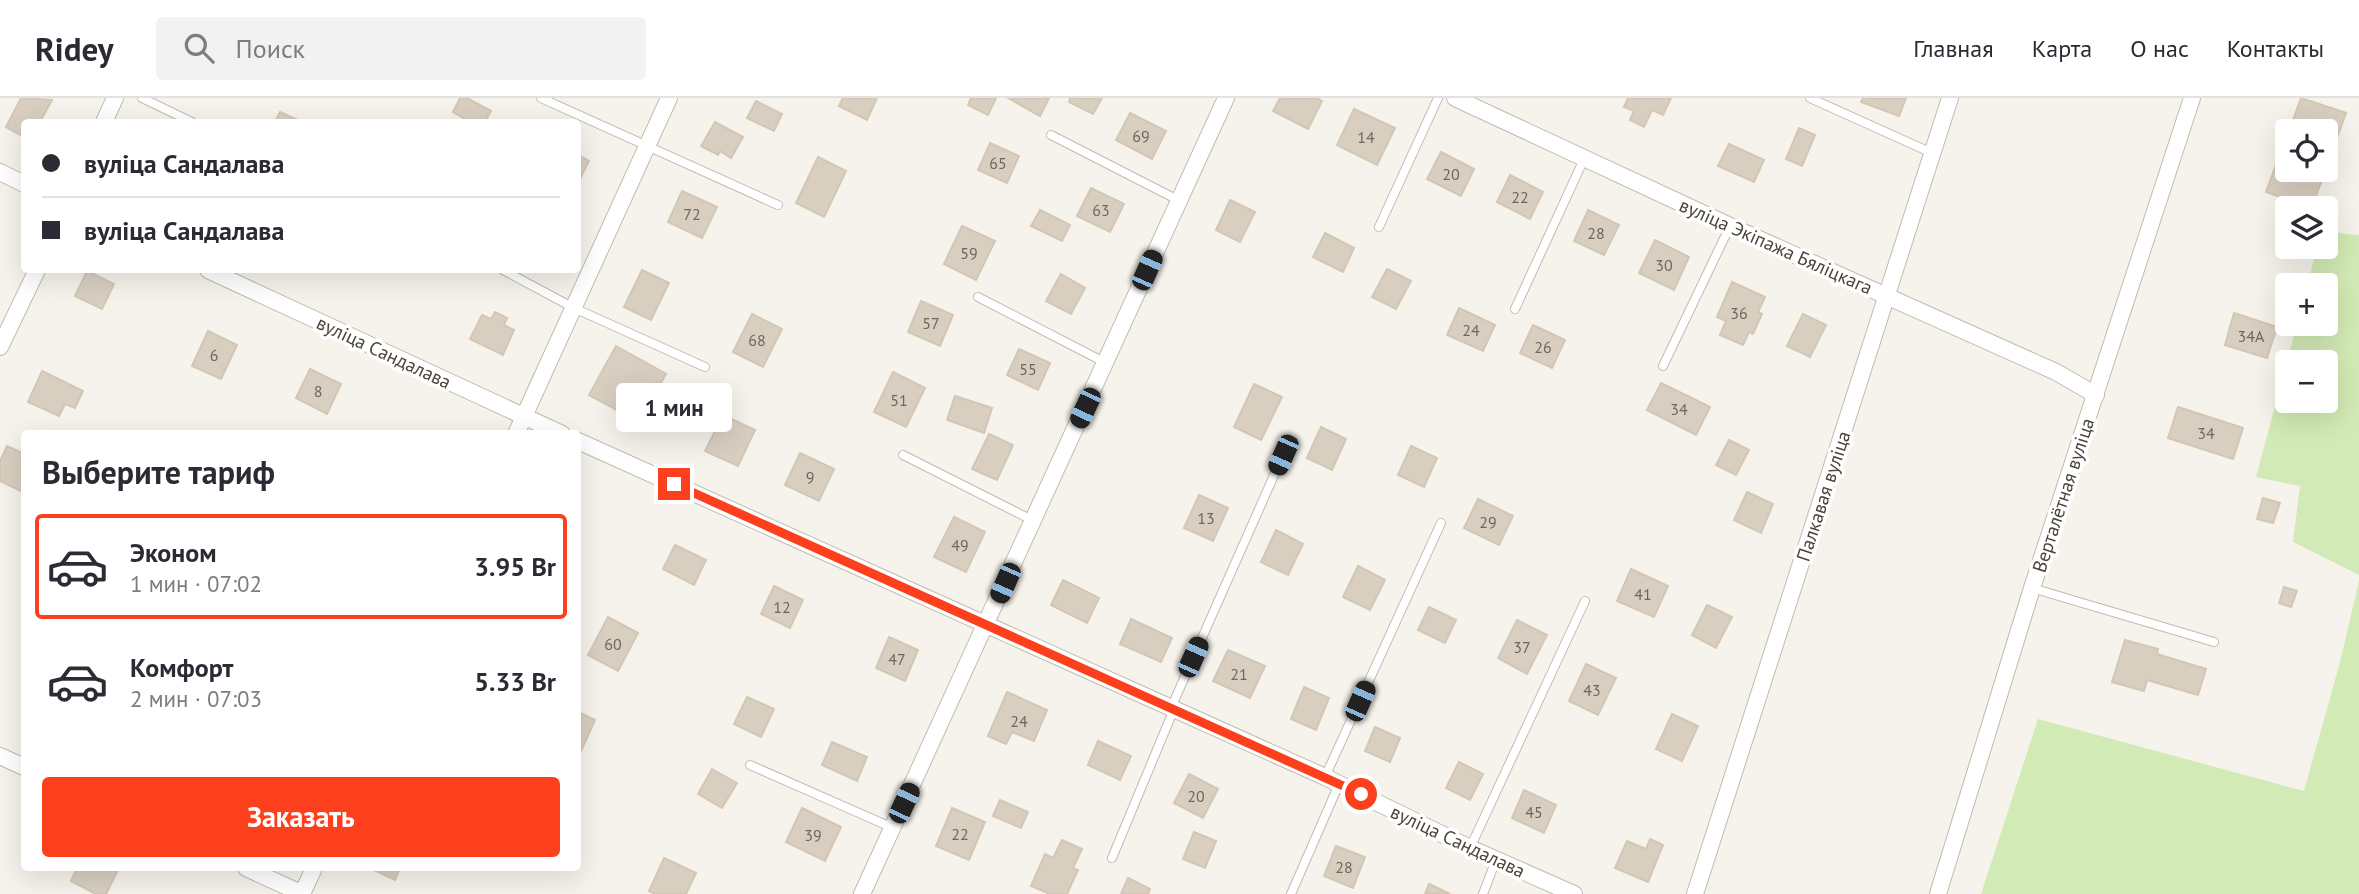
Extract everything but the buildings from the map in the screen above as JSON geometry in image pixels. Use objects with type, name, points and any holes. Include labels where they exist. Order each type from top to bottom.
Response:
[{"type":"street","points":[[105,119],[115,98]]},
{"type":"street","points":[[518,430],[670,98]]},
{"type":"street","points":[[862,894],[1226,98]]},
{"type":"street","name":"вуліца Экіпажа Бяліцкага","points":[[1455,98],[1730,226],[2056,372],[2096,395]]},
{"type":"street","name":"Палкавая вуліца","points":[[1695,894],[1950,98]]},
{"type":"street","name":"Верталётная вуліца","points":[[1938,894],[2032,588],[2192,98]]},
{"type":"street","points":[[0,172],[21,182]]},
{"type":"street","points":[[0,347],[36,273]]},
{"type":"street","name":"вуліца Сандалава","points":[[214,273],[553,430]]},
{"type":"street","name":"вуліца Сандалава","points":[[581,442],[1332,780],[1470,848],[1574,894]]},
{"type":"street","points":[[0,756],[21,766]]},
{"type":"street","points":[[252,871],[302,894],[313,871]]},
{"type":"lane","points":[[142,98],[186,119]]},
{"type":"lane","points":[[541,98],[778,205]]},
{"type":"lane","points":[[1379,227],[1438,98]]},
{"type":"lane","points":[[1810,98],[1932,153]]},
{"type":"lane","points":[[1051,135],[1178,200]]},
{"type":"lane","points":[[1515,310],[1584,159]]},
{"type":"lane","points":[[1663,366],[1730,226]]},
{"type":"lane","points":[[509,273],[574,308],[705,367]]},
{"type":"lane","points":[[978,297],[1106,363]]},
{"type":"lane","points":[[903,455],[1034,521]]},
{"type":"lane","points":[[1112,858],[1172,709],[1283,455]]},
{"type":"lane","points":[[1291,894],[1332,780],[1441,523]]},
{"type":"lane","points":[[2032,588],[2214,642]]},
{"type":"lane","points":[[1470,848],[1585,601]]},
{"type":"lane","points":[[750,765],[892,828]]},
{"type":"lane","points":[[1483,894],[1496,860]]},
{"type":"green space","points":[[2338,233],[2359,235],[2359,575],[2293,542],[2300,486],[2256,477],[2275,406],[2275,413],[2338,413],[2338,350],[2290,350],[2294,336],[2338,336],[2338,273],[2310,273],[2314,259],[2338,259]]},
{"type":"green space","points":[[2359,581],[2359,894],[1981,894],[2038,719],[2304,791],[2340,662]]},
{"type":"route","points":[[674,484],[1361,794]]}]
